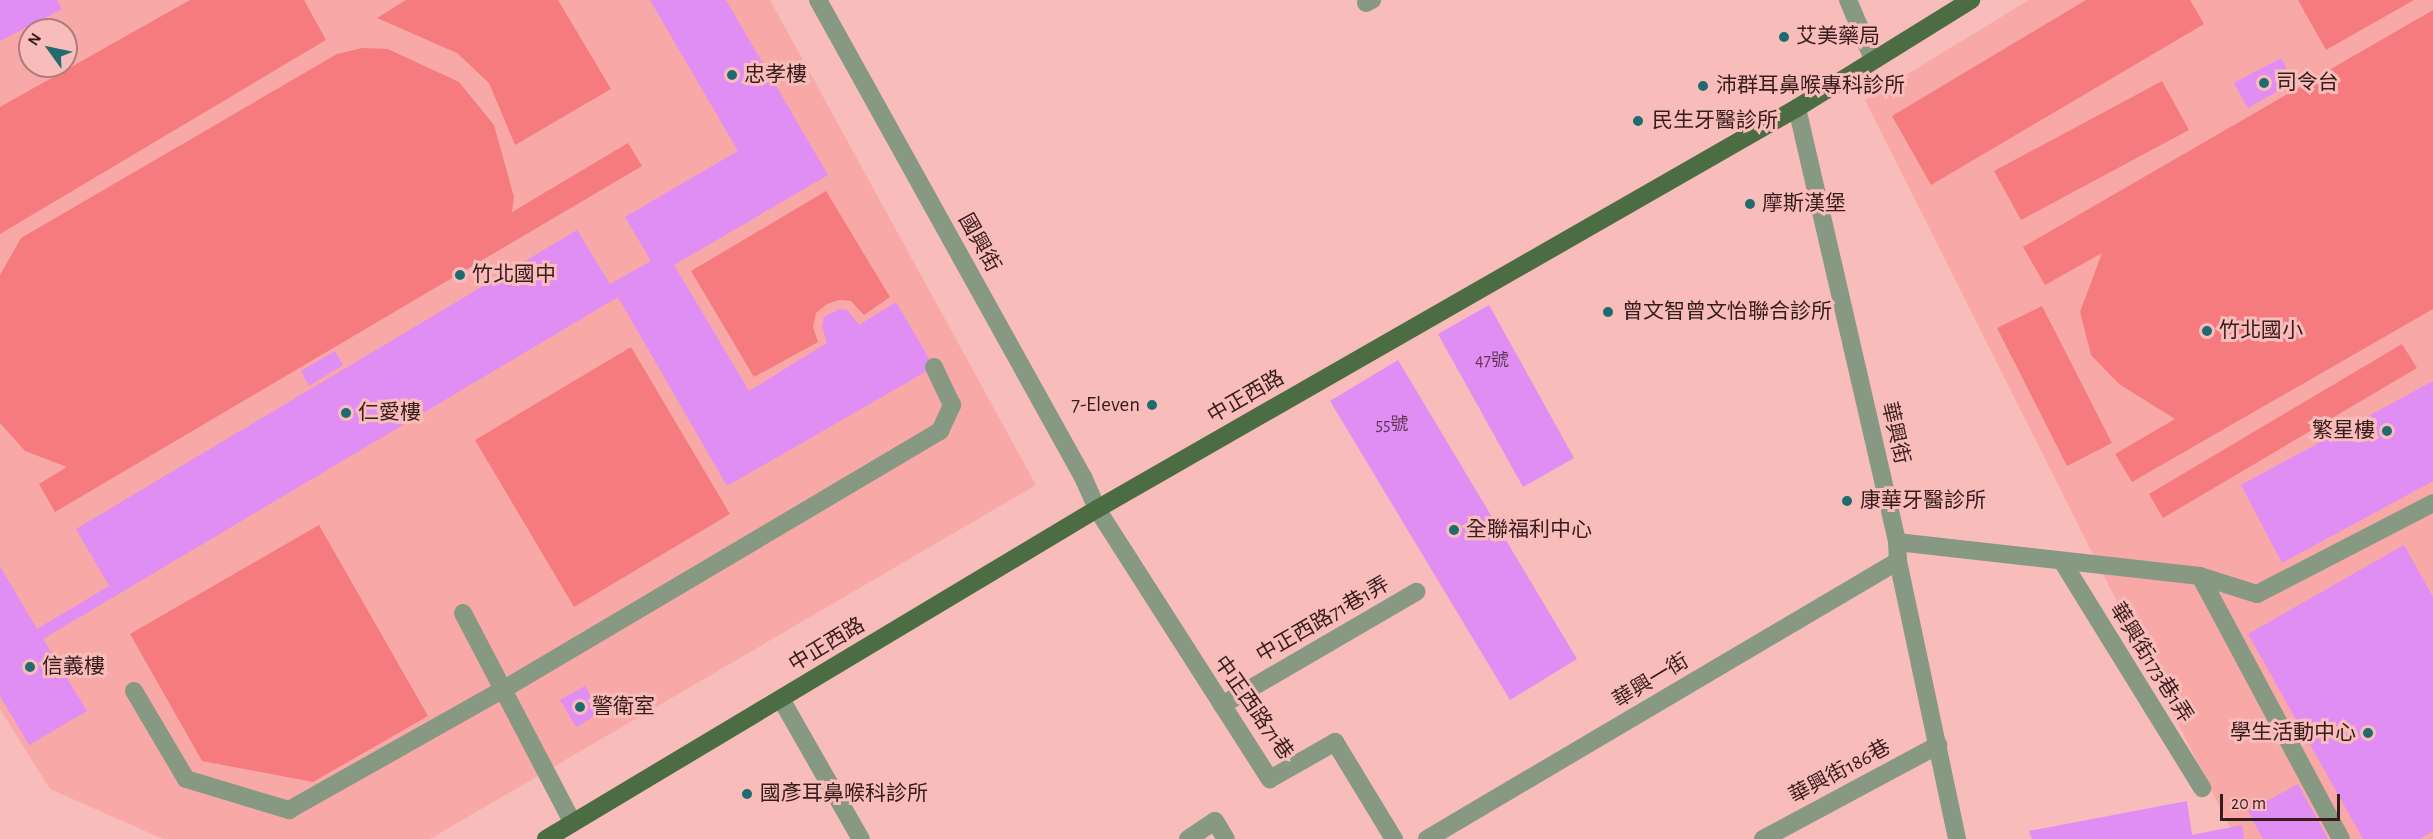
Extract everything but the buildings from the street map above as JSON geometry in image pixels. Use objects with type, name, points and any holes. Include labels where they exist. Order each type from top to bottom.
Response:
[{"type":"main road","name":"中正西路","points":[[546,839],[1097,508],[1797,108],[1971,0]]},
{"type":"street","name":"國興街","points":[[818,0],[1083,477],[1097,508]]},
{"type":"street","points":[[1848,0],[1873,59]]},
{"type":"street","name":"華興街","points":[[1797,108],[1897,543],[1898,561],[1957,839]]},
{"type":"street","points":[[134,691],[186,779],[289,810],[504,689],[940,431],[952,405],[934,367]]},
{"type":"street","points":[[1897,543],[2200,576],[2257,594],[2433,503]]},
{"type":"street","name":"中正西路71巷","points":[[1097,508],[1270,779],[1335,742],[1394,839]]},
{"type":"street","name":"華興一街","points":[[1427,839],[1898,561]]},
{"type":"street","name":"華興街173巷1弄","points":[[2062,561],[2202,788]]},
{"type":"street","points":[[2200,576],[2341,839]]},
{"type":"street","name":"中正西路71巷1弄","points":[[1222,705],[1416,591]]},
{"type":"street","points":[[463,613],[573,823]]},
{"type":"street","points":[[781,699],[861,839]]},
{"type":"street","name":"華興街186巷","points":[[1763,839],[1938,745]]},
{"type":"street","points":[[1188,839],[1215,821],[1226,839]]},
{"type":"shaded area","name":"竹北國中","points":[[0,0],[770,0],[1036,485],[430,839],[163,839],[50,789],[0,709]]},
{"type":"shaded area","points":[[190,0],[304,0],[326,40],[0,234],[0,107],[51,78],[78,78],[78,63]]},
{"type":"shaded area","points":[[406,0],[558,0],[611,89],[515,145],[489,83],[457,53],[377,18]]},
{"type":"shaded area","name":"竹北國小","points":[[2029,0],[2433,0],[2433,839],[2236,839],[1865,100]]},
{"type":"shaded area","points":[[2086,0],[2190,0],[2204,24],[1931,185],[1892,116]]},
{"type":"shaded area","points":[[2298,0],[2414,0],[2326,50]]},
{"type":"shaded area","points":[[2433,10],[2433,309],[2132,482],[2115,454],[2175,419],[2119,384],[2091,355],[2080,312],[2102,253],[2045,285],[2023,247]]},
{"type":"shaded area","points":[[362,48],[388,49],[459,82],[494,125],[514,197],[512,212],[628,143],[642,166],[55,512],[39,484],[67,467],[25,451],[0,423],[0,275],[21,238],[337,54]]},
{"type":"shaded area","points":[[2162,81],[2189,130],[2021,220],[1994,171]]},
{"type":"shaded area","points":[[826,191],[890,297],[864,315],[851,301],[839,300],[827,304],[816,313],[813,327],[818,342],[754,377],[691,271]]},
{"type":"shaded area","points":[[2042,306],[2112,443],[2067,466],[1997,328]]},
{"type":"shaded area","points":[[2402,344],[2417,368],[2163,518],[2149,494]]},
{"type":"shaded area","points":[[631,347],[730,514],[574,607],[475,440]]},
{"type":"shaded area","points":[[319,525],[428,716],[313,782],[202,761],[130,634]]},
{"type":"place","name":"艾美藥局","points":[[1784,37]]},
{"type":"place","name":"忠孝樓","points":[[732,75]]},
{"type":"place","name":"司令台","points":[[2264,83]]},
{"type":"place","name":"沛群耳鼻喉專科診所","points":[[1703,86]]},
{"type":"place","name":"民生牙醫診所","points":[[1638,121]]},
{"type":"place","name":"摩斯漢堡","points":[[1750,204]]},
{"type":"place","name":"竹北國中","points":[[460,275]]},
{"type":"place","name":"曾文智曾文怡聯合診所","points":[[1608,312]]},
{"type":"place","name":"竹北國小","points":[[2207,331]]},
{"type":"place","name":"7-Eleven","points":[[1152,405]]},
{"type":"place","name":"仁愛樓","points":[[346,413]]},
{"type":"place","name":"繁星樓","points":[[2387,431]]},
{"type":"place","name":"康華牙醫診所","points":[[1847,501]]},
{"type":"place","name":"全聯福利中心","points":[[1454,530]]},
{"type":"place","name":"信義樓","points":[[30,667]]},
{"type":"place","name":"警衛室","points":[[580,707]]},
{"type":"place","name":"學生活動中心","points":[[2368,733]]},
{"type":"place","name":"國彥耳鼻喉科診所","points":[[747,794]]}]
